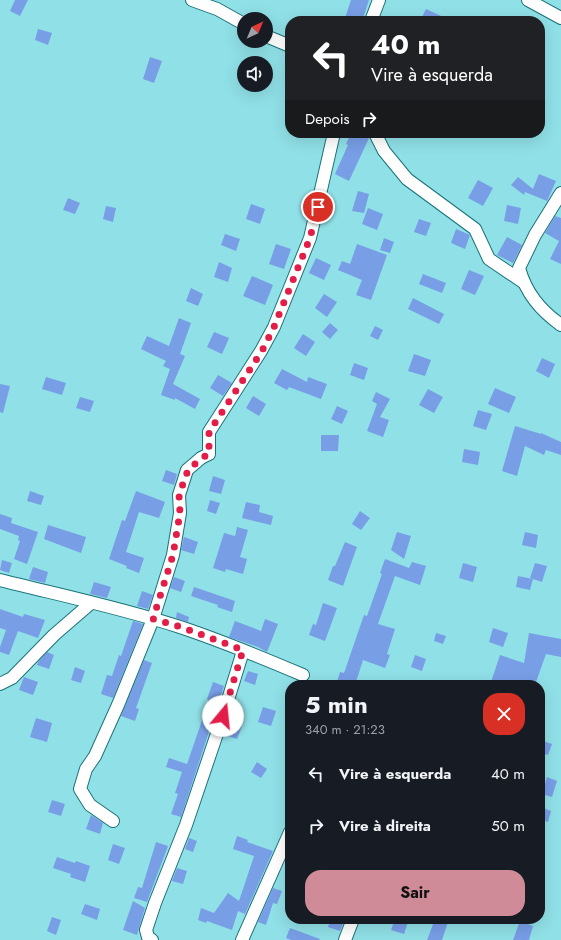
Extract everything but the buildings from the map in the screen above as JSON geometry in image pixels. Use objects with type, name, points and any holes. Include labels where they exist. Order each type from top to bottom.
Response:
[{"type":"street","points":[[192,0],[217,9],[237,20]]},
{"type":"street","points":[[373,16],[379,0]]},
{"type":"street","points":[[528,0],[561,18]]},
{"type":"street","points":[[273,39],[285,44]]},
{"type":"street","points":[[112,821],[90,805],[80,788],[86,769],[95,756],[153,619],[173,555],[180,513],[179,495],[188,470],[209,454],[209,432],[262,351],[274,327],[310,238],[333,138]]},
{"type":"street","points":[[378,138],[384,151],[407,179],[476,229],[489,258],[523,282]]},
{"type":"street","points":[[561,193],[535,236],[519,268],[523,282],[534,299],[547,314],[561,325]]},
{"type":"street","points":[[0,580],[181,627],[243,650],[303,676]]},
{"type":"street","points":[[0,684],[12,678],[54,635],[91,603]]},
{"type":"street","points":[[152,940],[148,937],[146,930],[188,818],[223,716],[243,650]]},
{"type":"street","points":[[242,940],[285,843]]},
{"type":"street","points":[[344,940],[351,924]]},
{"type":"route","points":[[223,716],[243,650],[181,627],[153,619],[173,555],[180,513],[179,495],[188,470],[209,454],[209,432],[262,351],[274,327],[310,238],[318,207]]}]
